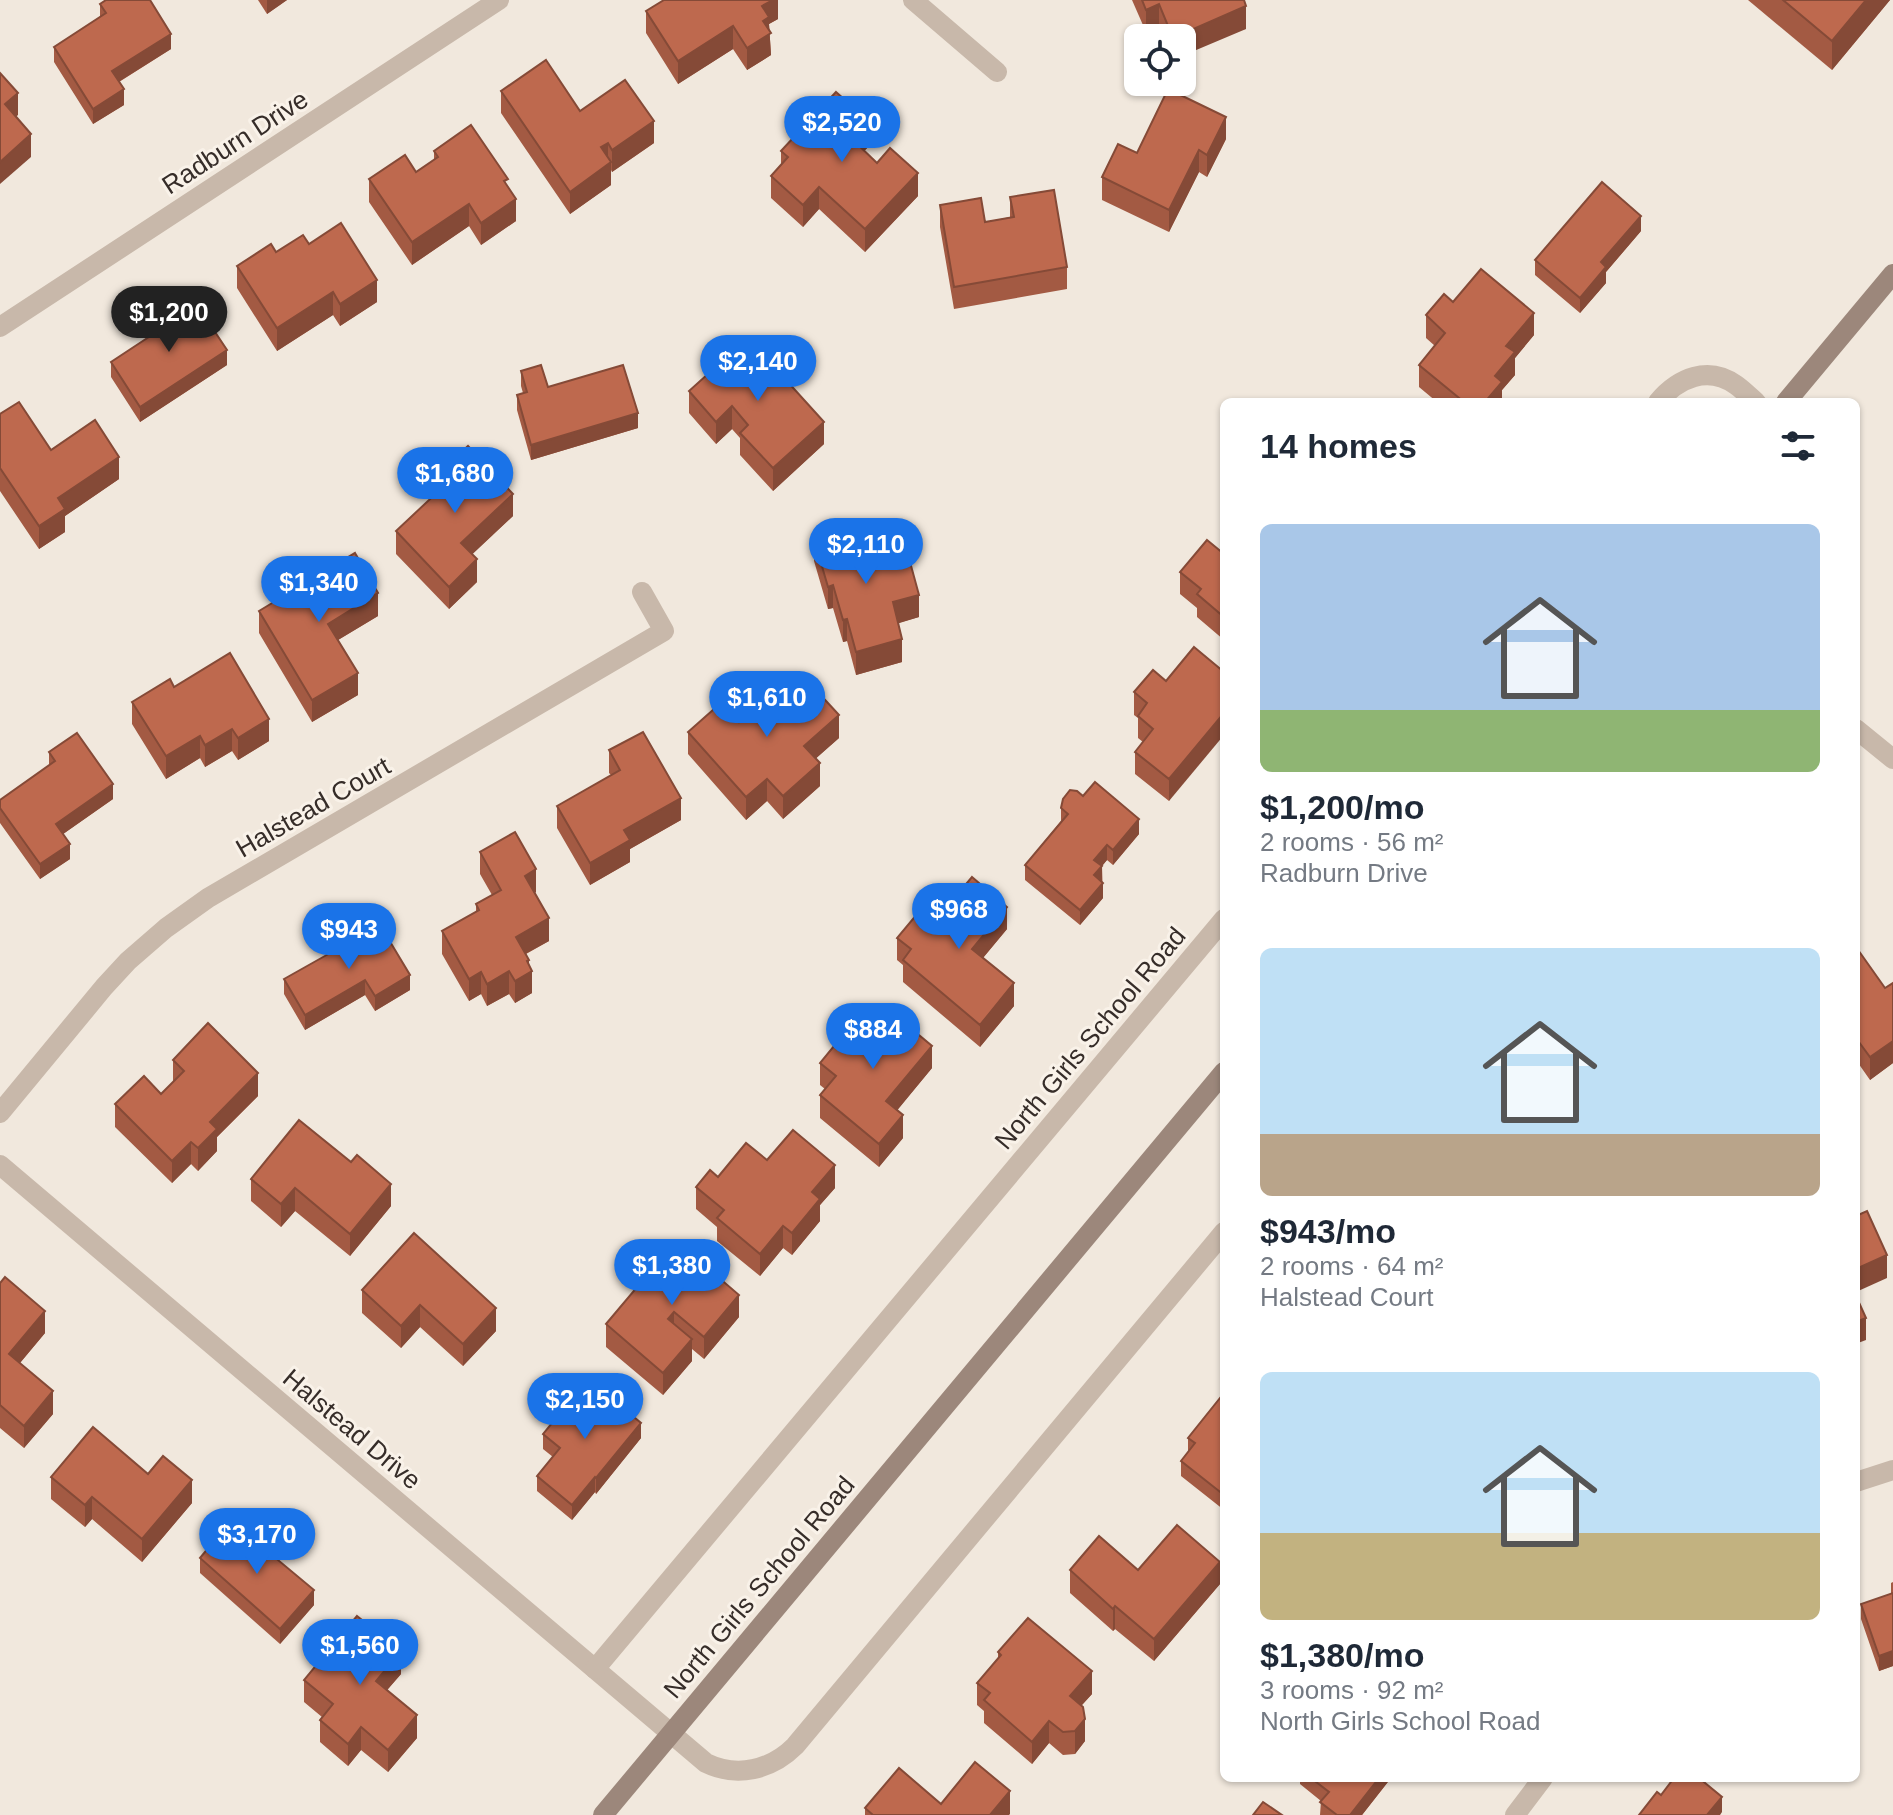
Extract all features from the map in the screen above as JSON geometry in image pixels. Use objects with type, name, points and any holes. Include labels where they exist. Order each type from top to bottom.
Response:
[{"type":"main road","points":[[1789,398],[1893,274]]},
{"type":"main road","name":"North Girls School Road","points":[[671,1733],[1220,1077]]},
{"type":"main road","points":[[603,1815],[671,1733]]},
{"type":"street","points":[[913,0],[997,72]]},
{"type":"street","name":"Radburn Drive","points":[[0,327],[486,4]]},
{"type":"street","points":[[1661,398],[1678,382],[1694,376],[1711,375],[1734,383],[1751,398]]},
{"type":"street","name":"Halstead Court","points":[[0,1113],[104,987],[141,949],[181,917],[664,631],[642,592]]},
{"type":"street","points":[[1860,732],[1893,759]]},
{"type":"street","name":"North Girls School Road","points":[[595,1669],[1220,924]]},
{"type":"street","name":"Halstead Drive","points":[[0,1165],[671,1733]]},
{"type":"street","name":"North Girls School Road","points":[[671,1733],[706,1763],[716,1767],[747,1771],[768,1765],[786,1754],[1220,1237]]},
{"type":"street","points":[[1860,1481],[1893,1470]]},
{"type":"street","points":[[1515,1815],[1540,1782]]},
{"type":"building","points":[[106,0],[150,0],[171,34],[112,71],[124,89],[93,109],[54,47],[106,13],[100,4]]},
{"type":"building","points":[[664,0],[773,0],[762,6],[769,17],[763,21],[771,33],[747,48],[733,26],[678,61],[646,11]]},
{"type":"building","points":[[1142,0],[1244,0],[1246,6],[1196,28],[1196,24],[1167,24],[1159,4],[1146,10]]},
{"type":"building","points":[[1783,0],[1866,0],[1832,41]]},
{"type":"building","points":[[546,60],[580,111],[625,80],[654,121],[612,150],[608,143],[601,147],[611,162],[570,192],[501,91]]},
{"type":"building","points":[[0,73],[18,93],[5,104],[31,134],[0,162]]},
{"type":"building","points":[[836,92],[870,122],[853,140],[877,163],[890,148],[918,173],[865,229],[819,187],[803,205],[771,176],[788,157],[781,151]]},
{"type":"building","points":[[1165,96],[1182,96],[1226,117],[1207,155],[1199,150],[1169,210],[1102,177],[1118,144],[1137,153]]},
{"type":"building","points":[[471,125],[508,179],[504,181],[516,199],[481,223],[469,204],[412,242],[369,179],[405,155],[416,172],[438,157],[434,151]]},
{"type":"building","points":[[1602,182],[1641,216],[1601,262],[1606,267],[1580,298],[1535,260]]},
{"type":"building","points":[[1054,190],[1067,267],[954,287],[940,205],[981,198],[985,222],[1014,217],[1010,197]]},
{"type":"building","points":[[341,223],[377,280],[340,304],[333,292],[277,328],[237,266],[271,244],[276,252],[303,235],[309,244]]},
{"type":"building","points":[[1481,269],[1534,313],[1506,346],[1515,352],[1495,376],[1502,382],[1488,398],[1459,398],[1419,365],[1445,333],[1426,315],[1444,294],[1453,302]]},
{"type":"building","points":[[193,299],[227,350],[140,407],[111,362],[164,327],[160,321]]},
{"type":"building","points":[[748,338],[824,422],[773,468],[740,433],[748,425],[732,406],[716,422],[689,391]]},
{"type":"building","points":[[541,365],[548,387],[623,365],[638,413],[531,445],[517,395],[527,392],[521,371]]},
{"type":"building","points":[[19,402],[51,450],[95,420],[119,457],[58,498],[65,509],[39,526],[0,468],[0,414]]},
{"type":"building","points":[[468,446],[513,494],[461,543],[477,559],[449,587],[396,531],[444,486],[435,477]]},
{"type":"building","points":[[865,526],[875,560],[907,551],[919,595],[893,602],[902,639],[856,652],[833,585],[828,587],[814,539]]},
{"type":"building","points":[[1207,540],[1220,551],[1220,614],[1197,594],[1201,589],[1180,572]]},
{"type":"building","points":[[355,553],[378,593],[328,624],[358,673],[312,700],[259,611]]},
{"type":"building","points":[[1194,647],[1220,669],[1220,718],[1169,779],[1135,752],[1153,729],[1138,716],[1147,703],[1134,692],[1153,670],[1166,681]]},
{"type":"building","points":[[230,653],[269,719],[238,738],[232,729],[205,745],[200,736],[166,756],[132,702],[170,679],[174,687]]},
{"type":"building","points":[[803,676],[839,715],[804,746],[820,763],[783,796],[767,779],[746,797],[688,732],[722,702],[739,722],[765,699],[771,705]]},
{"type":"building","points":[[643,732],[681,798],[624,830],[630,840],[590,863],[557,806],[620,770],[609,750]]},
{"type":"building","points":[[77,733],[113,784],[56,824],[70,844],[40,864],[0,808],[0,800],[55,761],[49,752]]},
{"type":"building","points":[[1095,782],[1139,819],[1113,850],[1107,845],[1094,860],[1102,866],[1094,875],[1103,883],[1080,910],[1025,865],[1068,814],[1061,808],[1070,790],[1083,796]]},
{"type":"building","points":[[515,832],[536,869],[525,876],[549,918],[516,937],[532,971],[515,981],[509,971],[487,984],[481,972],[469,979],[442,931],[479,910],[476,904],[501,890],[480,852]]},
{"type":"building","points":[[972,877],[1007,907],[972,949],[1014,983],[980,1025],[903,960],[911,949],[897,938],[923,907],[937,919]]},
{"type":"building","points":[[380,925],[410,975],[375,996],[365,980],[305,1015],[284,979]]},
{"type":"building","points":[[1860,953],[1885,988],[1893,983],[1893,1041],[1870,1057],[1860,1043]]},
{"type":"building","points":[[883,1005],[932,1046],[886,1101],[903,1115],[879,1144],[820,1095],[836,1076],[820,1063],[848,1029],[856,1036]]},
{"type":"building","points":[[208,1023],[258,1073],[210,1122],[217,1129],[198,1148],[191,1142],[172,1161],[115,1104],[144,1076],[161,1094],[184,1071],[173,1060]]},
{"type":"building","points":[[299,1120],[351,1162],[357,1155],[391,1184],[350,1234],[295,1188],[281,1204],[251,1179]]},
{"type":"building","points":[[793,1130],[835,1165],[812,1192],[820,1199],[792,1233],[783,1226],[760,1254],[717,1218],[724,1210],[696,1187],[710,1170],[718,1177],[746,1143],[767,1160]]},
{"type":"building","points":[[1867,1211],[1887,1255],[1860,1267],[1860,1214]]},
{"type":"building","points":[[414,1233],[496,1308],[463,1344],[420,1305],[401,1326],[362,1290]]},
{"type":"building","points":[[676,1241],[739,1295],[704,1337],[674,1312],[668,1319],[692,1339],[663,1373],[606,1324]]},
{"type":"building","points":[[5,1277],[45,1311],[9,1354],[53,1391],[24,1426],[0,1405],[0,1283]]},
{"type":"building","points":[[1860,1305],[1866,1318],[1860,1320]]},
{"type":"building","points":[[588,1379],[641,1423],[572,1505],[537,1476],[560,1448],[543,1434]]},
{"type":"building","points":[[1220,1398],[1220,1492],[1181,1461],[1195,1443],[1188,1438]]},
{"type":"building","points":[[93,1427],[148,1474],[163,1456],[192,1480],[142,1539],[92,1497],[85,1505],[51,1477]]},
{"type":"building","points":[[229,1523],[314,1590],[280,1629],[200,1558]]},
{"type":"building","points":[[1177,1525],[1220,1562],[1154,1639],[1115,1606],[1113,1609],[1070,1570],[1099,1536],[1138,1570]]},
{"type":"building","points":[[1893,1593],[1893,1651],[1879,1656],[1861,1604]]},
{"type":"building","points":[[357,1616],[401,1651],[376,1681],[417,1715],[388,1750],[361,1727],[348,1744],[320,1720],[333,1704],[304,1680]]},
{"type":"building","points":[[1028,1618],[1092,1671],[1070,1696],[1083,1707],[1085,1719],[1075,1731],[1063,1732],[1049,1721],[1032,1742],[984,1700],[990,1693],[977,1683],[1001,1655],[998,1652]]},
{"type":"building","points":[[975,1762],[1010,1791],[990,1815],[873,1815],[865,1808],[899,1768],[941,1804]]},
{"type":"building","points":[[1316,1782],[1376,1782],[1350,1815],[1337,1815],[1320,1802],[1329,1792]]},
{"type":"building","points":[[1671,1782],[1704,1782],[1722,1797],[1707,1815],[1639,1815],[1657,1792],[1661,1795]]},
{"type":"building","points":[[1263,1802],[1282,1815],[1253,1815]]}]
